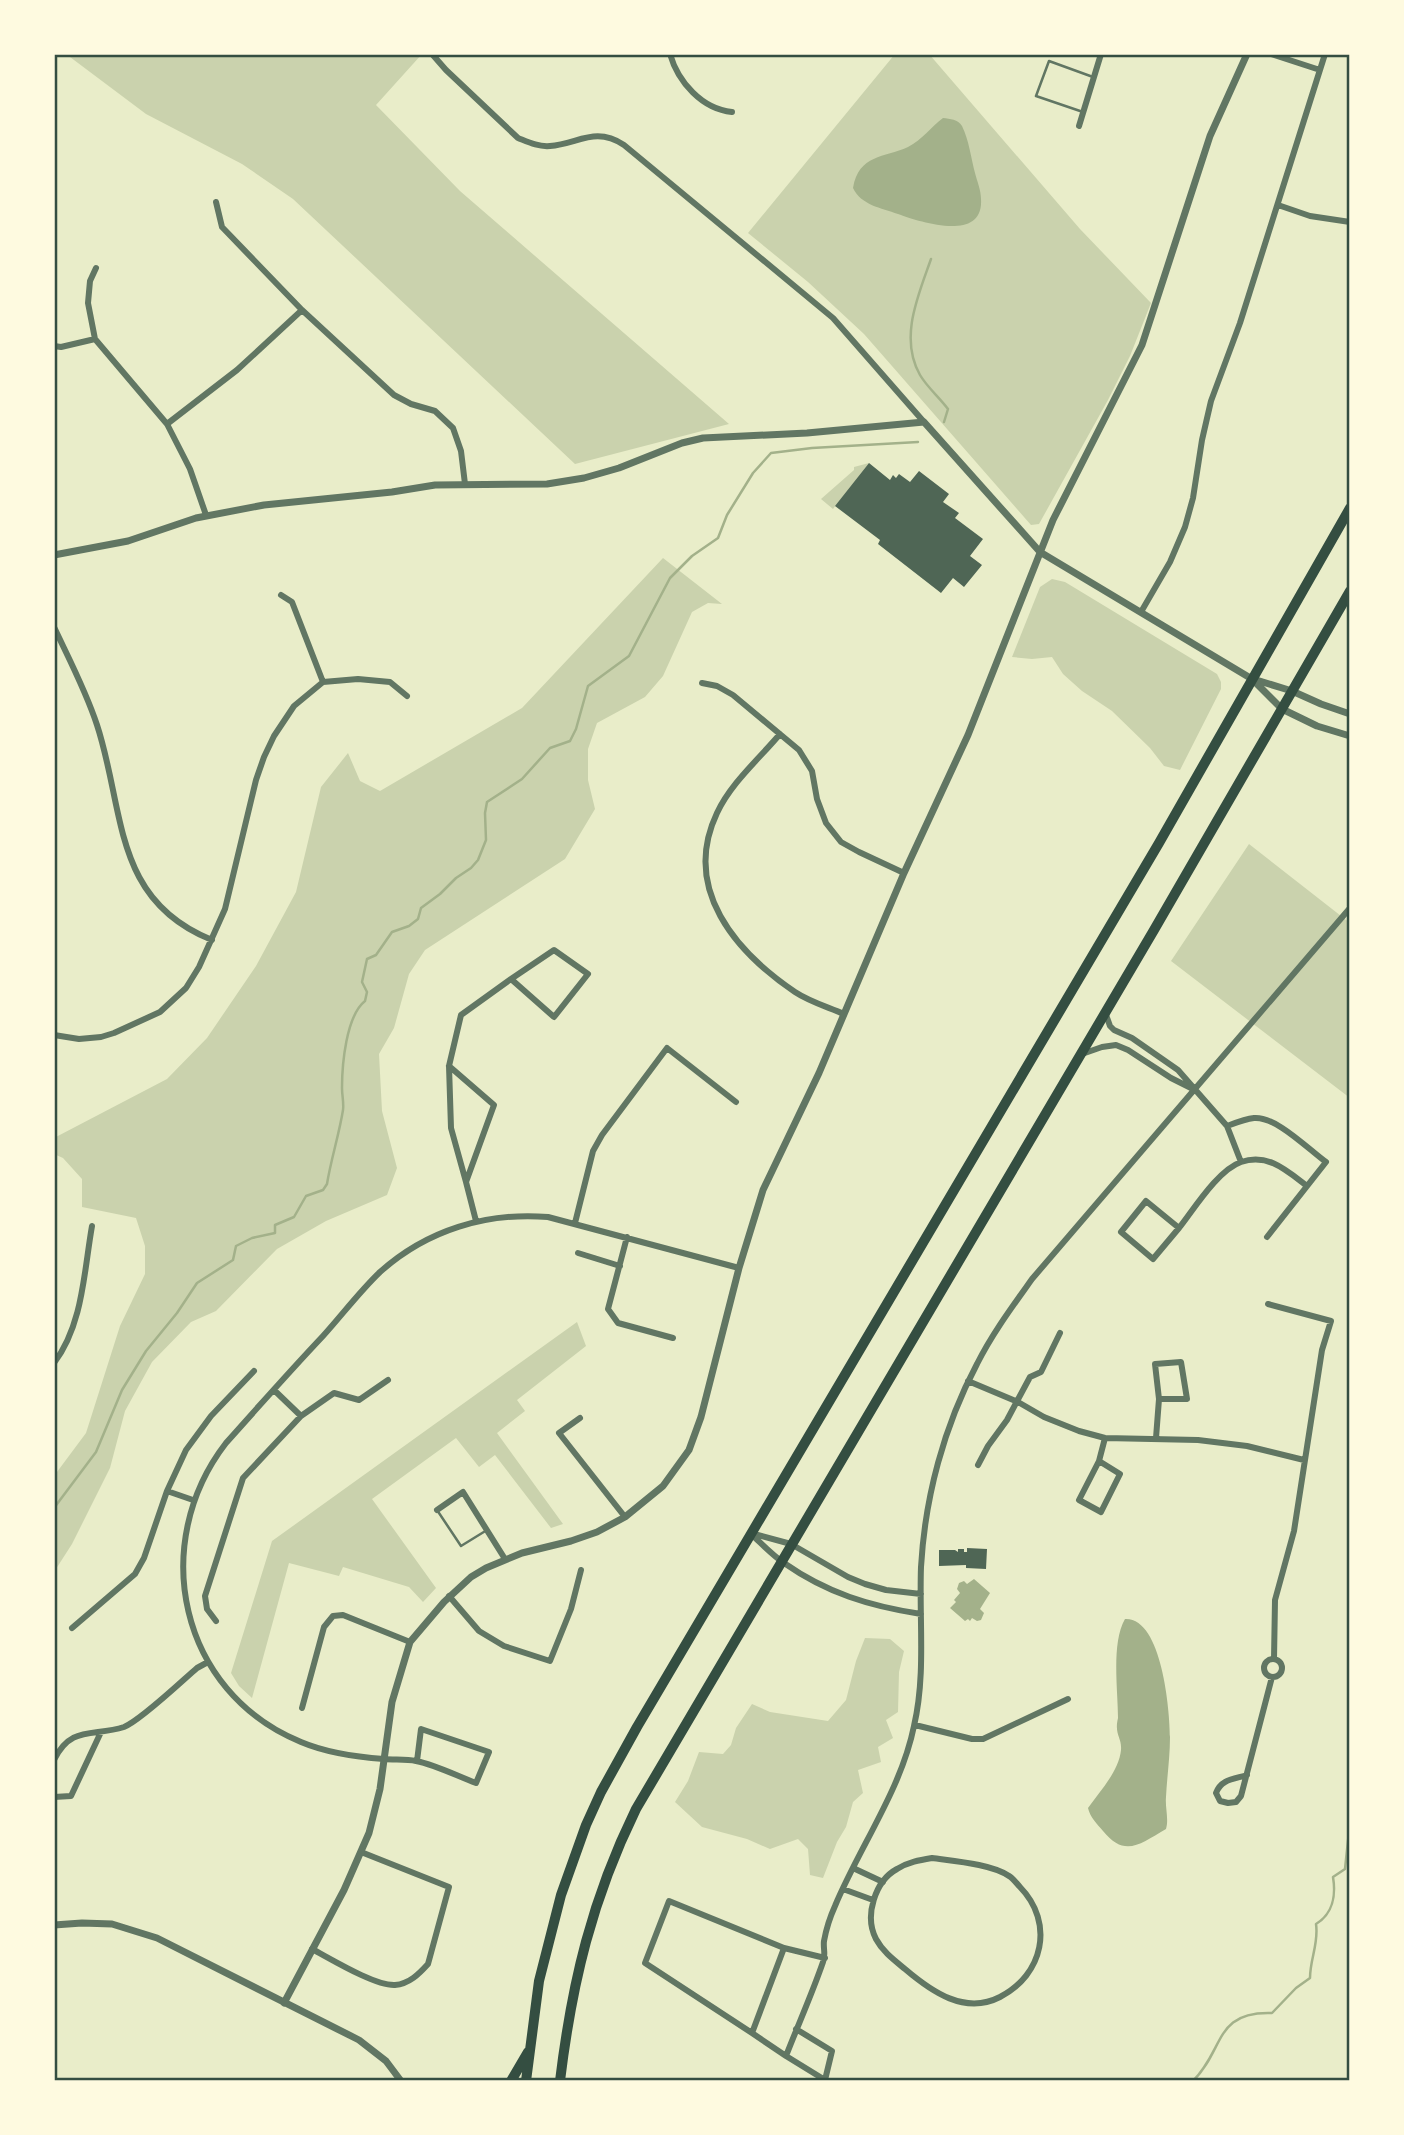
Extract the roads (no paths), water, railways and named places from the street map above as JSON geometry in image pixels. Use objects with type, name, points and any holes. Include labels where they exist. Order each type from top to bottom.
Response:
[{"type":"highway","points":[[526,2081],[546,1948],[561,1895],[601,1792],[1159,843],[1350,508]]},
{"type":"highway","points":[[560,2081],[568,2018],[580,1961],[600,1892],[651,1783],[1350,592]]},
{"type":"highway","points":[[511,2081],[530,2048]]},
{"type":"street","points":[[432,54],[518,138],[548,146],[564,144],[578,138],[603,137],[615,139],[630,150],[832,318],[1040,552],[1252,679],[1282,709],[1317,726],[1350,736]]},
{"type":"street","points":[[670,54],[673,66],[683,82],[703,101],[732,112]]},
{"type":"street","points":[[1079,126],[1101,54]]},
{"type":"street","points":[[284,2003],[344,1890],[361,1852],[376,1807],[392,1702],[410,1642],[449,1596],[471,1577],[505,1559],[597,1532],[625,1517],[663,1486],[689,1450],[704,1405],[739,1268],[763,1190],[819,1073],[904,873],[968,735],[1065,495],[1142,345],[1210,136],[1247,54]]},
{"type":"street","points":[[1272,54],[1320,70]]},
{"type":"street","points":[[1141,612],[1170,562],[1185,527],[1211,401],[1240,323],[1325,54]]},
{"type":"street","points":[[216,202],[222,227],[302,310],[394,395],[411,404],[435,411],[453,428],[461,451],[465,484]]},
{"type":"street","points":[[1278,205],[1310,216],[1350,222]]},
{"type":"street","points":[[96,268],[90,281],[88,303],[95,339],[167,424],[190,469],[206,515]]},
{"type":"street","points":[[167,424],[237,370],[302,310]]},
{"type":"street","points":[[54,346],[61,347],[95,339]]},
{"type":"street","points":[[54,555],[128,541],[206,515],[264,505],[435,485],[526,485],[564,482],[620,468],[682,443],[703,438],[807,433],[924,422]]},
{"type":"street","points":[[281,595],[292,601],[323,682]]},
{"type":"street","points":[[54,627],[85,692],[97,725],[108,764],[121,834],[132,864],[146,889],[175,920],[187,929],[212,940]]},
{"type":"street","points":[[54,1035],[79,1039],[101,1037],[135,1025],[160,1012],[186,988],[212,940],[230,891],[264,757],[294,706],[323,682],[358,679],[390,682],[407,696]]},
{"type":"street","points":[[1252,679],[1292,691],[1350,714]]},
{"type":"street","points":[[702,683],[718,686],[733,695],[799,750],[815,780],[821,812],[834,835],[845,845],[904,873]]},
{"type":"street","points":[[780,734],[736,784],[715,817],[707,851],[706,875],[710,894],[728,931],[749,954],[794,991],[844,1014]]},
{"type":"street","points":[[786,2056],[825,1958],[823,1943],[831,1915],[911,1742],[920,1687],[923,1544],[935,1473],[968,1381],[1002,1322],[1032,1279],[1350,908]]},
{"type":"street","points":[[476,1221],[451,1128],[449,1066],[461,1015],[511,979],[554,950],[588,974],[554,1017],[511,979]]},
{"type":"street","points":[[1105,1012],[1110,1026],[1178,1070],[1227,1126],[1241,1163]]},
{"type":"street","points":[[1080,1054],[1116,1045],[1194,1089]]},
{"type":"street","points":[[575,1223],[593,1151],[601,1135],[667,1048],[736,1102]]},
{"type":"street","points":[[449,1066],[494,1105],[466,1182]]},
{"type":"street","points":[[1227,1126],[1253,1118],[1265,1119],[1277,1124],[1326,1162],[1267,1237]]},
{"type":"street","points":[[1179,1228],[1146,1201],[1121,1232],[1153,1259],[1179,1228],[1209,1189],[1230,1168],[1241,1163],[1257,1159],[1271,1161],[1307,1185]]},
{"type":"street","points":[[417,1761],[421,1729],[489,1752],[476,1783],[417,1761],[323,1749],[301,1742],[256,1716],[236,1698],[208,1662],[186,1605],[182,1566],[186,1528],[193,1500],[218,1454],[379,1274],[395,1260],[431,1237],[476,1221],[523,1215],[548,1217],[739,1268]]},
{"type":"street","points":[[54,1363],[66,1346],[75,1322],[92,1226]]},
{"type":"street","points":[[627,1237],[608,1309],[618,1323],[673,1338]]},
{"type":"street","points":[[578,1253],[620,1266]]},
{"type":"street","points":[[1268,1304],[1331,1321],[1322,1350],[1294,1531],[1275,1600],[1274,1659]]},
{"type":"street","points":[[978,1465],[1018,1402],[1030,1377],[1041,1372],[1060,1333]]},
{"type":"street","points":[[1156,1438],[1159,1399],[1155,1364],[1181,1362],[1187,1399],[1159,1399]]},
{"type":"street","points":[[72,1628],[135,1574],[144,1558],[167,1491],[186,1450],[211,1416],[254,1371]]},
{"type":"street","points":[[216,1621],[207,1609],[205,1596],[243,1478],[301,1416],[334,1393],[359,1400],[388,1380]]},
{"type":"street","points":[[968,1381],[1018,1402],[1044,1417],[1105,1438],[1198,1440],[1247,1446],[1304,1460]]},
{"type":"street","points":[[274,1390],[301,1416]]},
{"type":"street","points":[[580,1418],[559,1433],[625,1517]]},
{"type":"street","points":[[1099,1461],[1120,1474],[1101,1512],[1079,1500],[1099,1461],[1105,1438]]},
{"type":"street","points":[[167,1491],[193,1500]]},
{"type":"street","points":[[437,1510],[463,1492],[505,1559]]},
{"type":"street","points":[[751,1534],[791,1544],[857,1580],[886,1590],[921,1594]]},
{"type":"street","points":[[751,1534],[781,1561],[798,1572],[858,1601],[921,1614]]},
{"type":"street","points":[[449,1596],[479,1631],[504,1647],[550,1661],[570,1609],[581,1570]]},
{"type":"street","points":[[302,1708],[324,1627],[333,1616],[343,1615],[410,1642]]},
{"type":"street","points":[[1274,1659],[1282,1665],[1282,1669],[1280,1674],[1272,1677],[1267,1675],[1264,1667],[1265,1662],[1274,1659]]},
{"type":"street","points":[[54,1759],[60,1747],[73,1736],[127,1726],[197,1668],[208,1662]]},
{"type":"street","points":[[1247,1775],[1219,1785],[1216,1793],[1220,1801],[1228,1804],[1236,1802],[1241,1796],[1247,1775],[1272,1677]]},
{"type":"street","points":[[915,1726],[983,1739],[1068,1699]]},
{"type":"street","points":[[54,1797],[71,1796],[101,1732]]},
{"type":"street","points":[[312,1949],[379,1983],[395,1985],[408,1981],[428,1964],[449,1887],[361,1852]]},
{"type":"street","points":[[932,1858],[976,1864],[1008,1875],[1031,1898],[1041,1924],[1038,1955],[1028,1975],[1014,1990],[991,2002],[966,2004],[941,1996],[886,1954],[875,1937],[873,1900],[883,1882],[894,1870],[909,1863],[932,1858]]},
{"type":"street","points":[[853,1868],[883,1882]]},
{"type":"street","points":[[843,1889],[873,1900]]},
{"type":"street","points":[[796,2029],[832,2051],[825,2080],[645,1964],[669,1901],[785,1948],[825,1958]]},
{"type":"street","points":[[54,1925],[112,1924],[157,1938],[369,2047],[386,2061],[401,2081]]},
{"type":"street","points":[[752,2033],[785,1948]]},
{"type":"lane","points":[[1083,112],[1036,96],[1049,61],[1094,77]]},
{"type":"lane","points":[[437,1510],[461,1546],[487,1530]]},
{"type":"waterway","points":[[931,259],[913,317],[911,346],[920,375],[948,409],[944,422]]},
{"type":"waterway","points":[[54,1508],[96,1452],[122,1390],[146,1351],[197,1283],[233,1260],[236,1246],[252,1238],[275,1233],[275,1225],[294,1217],[306,1196],[323,1190],[327,1184],[343,1110],[342,1078],[346,1042],[353,1018],[365,1001],[367,992],[362,982],[367,959],[376,955],[392,932],[409,926],[418,919],[421,908],[478,860],[486,840],[487,802],[522,779],[550,748],[570,741],[588,686],[629,656],[670,578],[692,556],[718,538],[727,515],[753,473],[771,453],[918,442]]},
{"type":"waterway","points":[[1193,2081],[1230,2025],[1253,2014],[1272,2013],[1296,1988],[1310,1978],[1316,1924],[1322,1920],[1332,1904],[1333,1877],[1345,1869],[1350,1822]]}]
